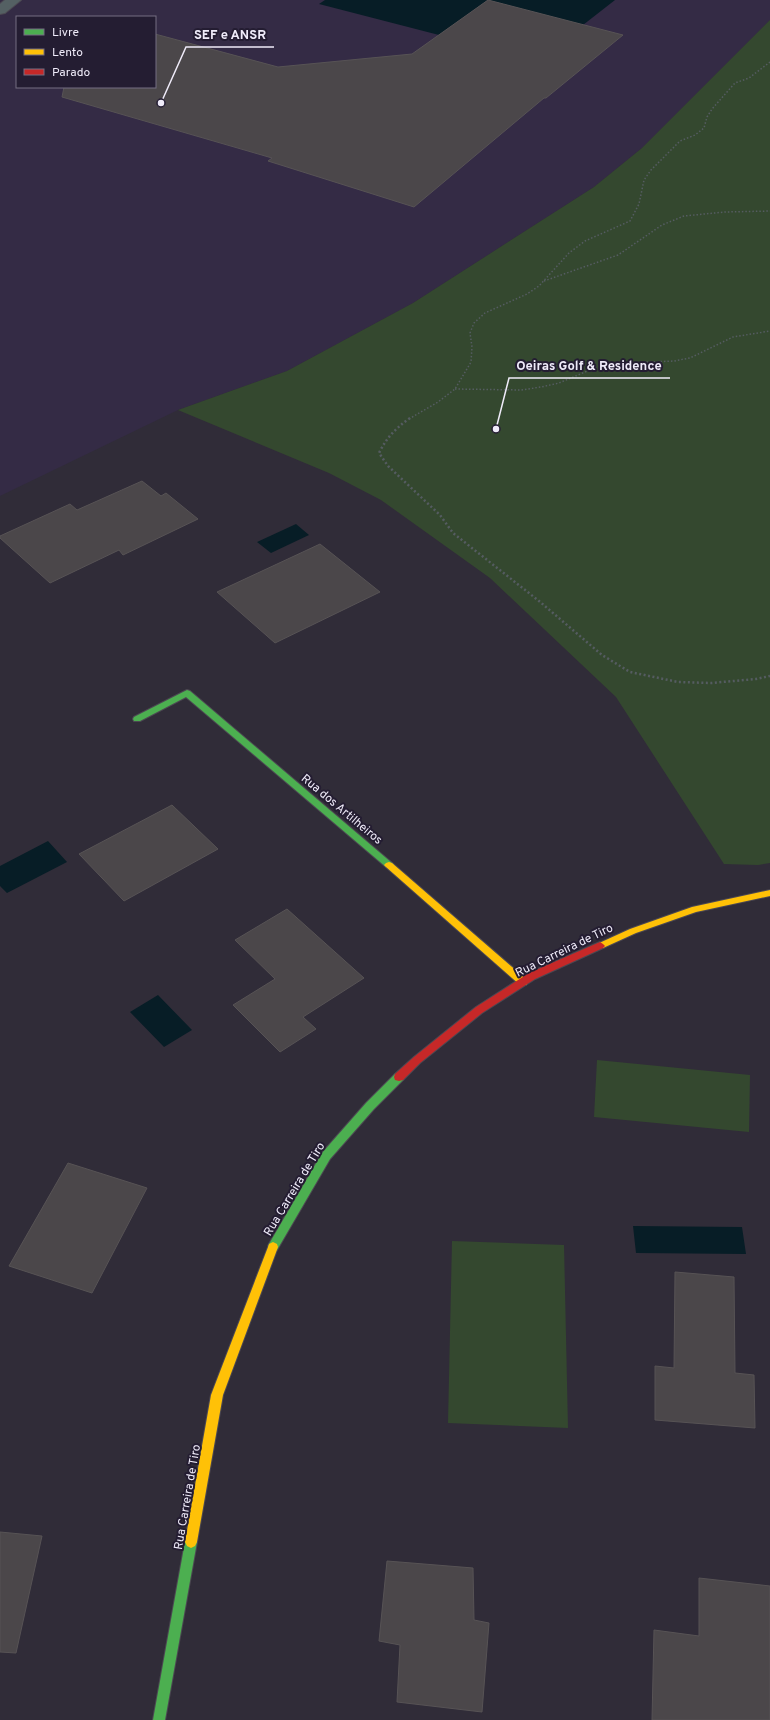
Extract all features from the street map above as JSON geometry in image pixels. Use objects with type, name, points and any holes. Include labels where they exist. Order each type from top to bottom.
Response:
[{"type":"street","points":[[0,10],[14,0]]},
{"type":"street","name":"Rua dos Artilheiros","points":[[137,719],[187,693],[394,869],[523,982]]},
{"type":"street","name":"Rua Carreira de Tiro","points":[[159,1720],[217,1395],[274,1245],[326,1156],[370,1106],[417,1060],[479,1010],[538,973],[633,931],[695,910],[770,893]]},
{"type":"path","points":[[770,62],[749,78],[735,83],[706,117],[704,128],[695,135],[680,141],[651,170],[644,180],[639,204],[630,221],[585,241],[569,253],[543,281],[527,294],[485,313],[474,323],[470,333],[472,362],[455,389],[438,402],[396,428],[385,441],[379,454],[388,466],[440,515],[453,533],[528,592],[602,655],[630,672],[678,682],[711,683],[756,679],[770,676]]},
{"type":"path","points":[[543,281],[618,255],[662,225],[684,216],[725,212],[770,211]]},
{"type":"path","points":[[455,389],[521,390],[542,387],[559,383],[604,364],[674,361],[690,358],[733,337],[770,331]]},
{"type":"shaded area","points":[[0,0],[770,0],[770,20],[642,148],[594,187],[413,303],[287,371],[178,410],[0,496]]},
{"type":"green space","points":[[770,20],[770,863],[758,865],[724,864],[616,697],[490,578],[381,500],[329,473],[178,410],[287,371],[413,303],[594,187],[642,148]]},
{"type":"green space","points":[[597,1060],[750,1075],[749,1132],[594,1117]]},
{"type":"green space","points":[[452,1241],[564,1245],[568,1428],[448,1423]]},
{"type":"water","points":[[325,0],[488,0],[439,35],[319,4]]},
{"type":"water","points":[[488,0],[615,0],[583,25]]},
{"type":"water","points":[[296,524],[309,535],[271,553],[257,542]]},
{"type":"water","points":[[48,841],[67,862],[7,893],[0,886],[0,866]]},
{"type":"water","points":[[158,995],[192,1030],[164,1047],[130,1012]]},
{"type":"water","points":[[633,1226],[742,1227],[746,1254],[636,1253]]},
{"type":"building","points":[[488,0],[623,35],[546,98],[544,98],[414,207],[268,161],[272,158],[62,97],[64,88],[156,88],[156,34],[278,67],[412,54]]},
{"type":"building","points":[[142,481],[161,496],[166,493],[198,519],[123,555],[119,550],[50,583],[0,538],[0,536],[70,504],[77,510]]},
{"type":"building","points":[[320,544],[380,592],[275,643],[217,592]]},
{"type":"building","points":[[172,805],[218,849],[124,901],[79,854]]},
{"type":"building","points":[[287,909],[364,978],[303,1017],[316,1029],[280,1052],[233,1005],[275,979],[235,940]]},
{"type":"building","points":[[68,1163],[147,1188],[92,1293],[9,1266]]},
{"type":"building","points":[[675,1272],[734,1277],[735,1373],[754,1375],[755,1428],[655,1420],[655,1366],[674,1368]]},
{"type":"building","points":[[0,1532],[42,1536],[16,1653],[0,1652]]},
{"type":"building","points":[[387,1561],[473,1568],[474,1620],[489,1623],[482,1712],[397,1702],[400,1645],[379,1641]]},
{"type":"building","points":[[699,1578],[770,1586],[770,1720],[652,1720],[654,1630],[699,1636]]},
{"type":"traffic: fast","points":[[137,719],[187,693],[389,865]]},
{"type":"traffic: fast","points":[[273,1247],[326,1156],[370,1106],[399,1077]]},
{"type":"traffic: fast","points":[[159,1720],[191,1542]]},
{"type":"traffic: slow","points":[[389,865],[523,982]]},
{"type":"traffic: slow","points":[[600,946],[633,931],[695,909],[770,893]]},
{"type":"traffic: slow","points":[[191,1542],[217,1395],[273,1247]]},
{"type":"traffic: jam","points":[[399,1077],[417,1060],[479,1010],[532,976],[600,946]]},
{"type":"place","name":"SEF e ANSR","points":[[161,103]]},
{"type":"place","name":"Oeiras Golf & Residence","points":[[496,429]]}]
